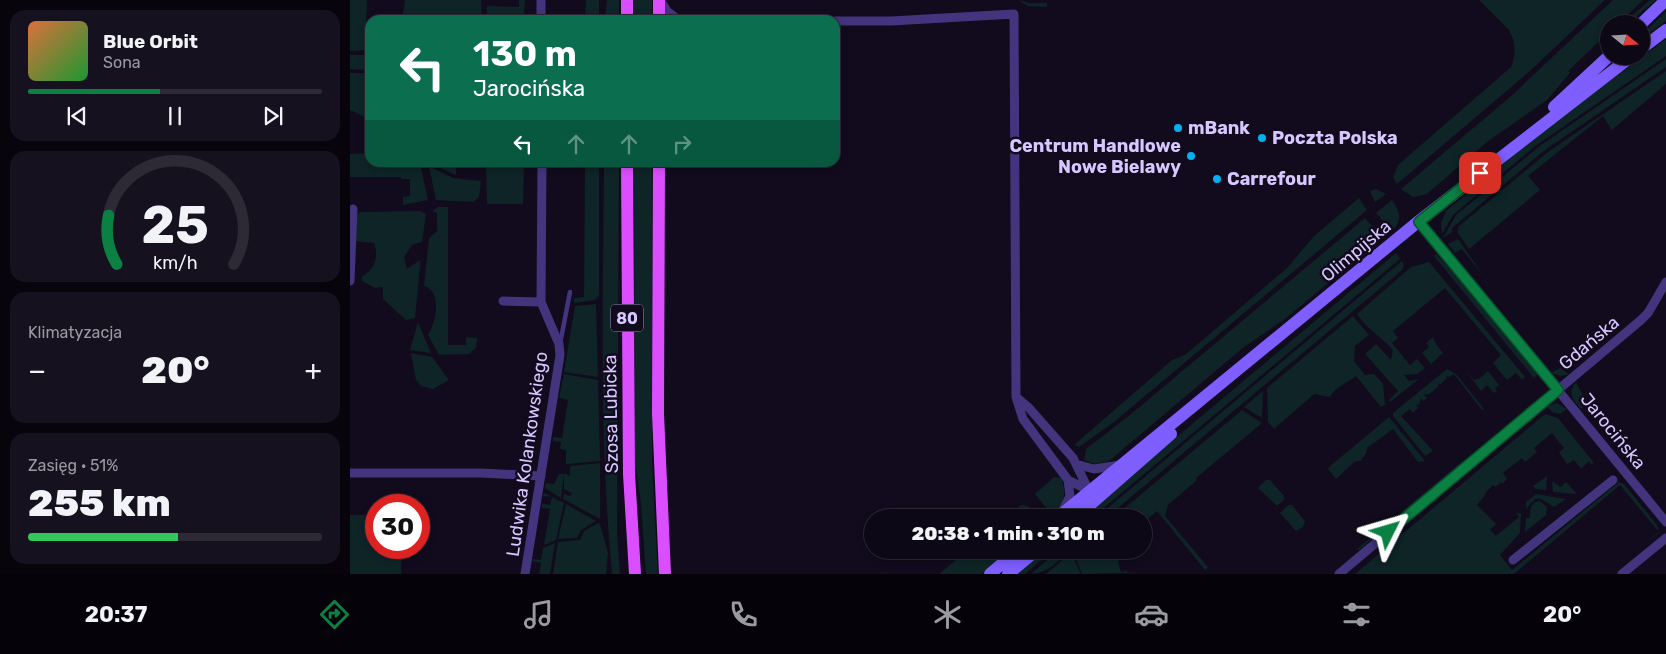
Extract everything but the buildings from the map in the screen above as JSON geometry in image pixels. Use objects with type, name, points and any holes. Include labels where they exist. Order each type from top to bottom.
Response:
[{"type":"main road","points":[[627,0],[627,15]]},
{"type":"main road","points":[[659,0],[659,15]]},
{"type":"main road","points":[[1650,15],[1666,0]]},
{"type":"main road","points":[[1650,42],[1666,30]]},
{"type":"main road","name":"Olimpijska","points":[[1495,161],[1600,64]]},
{"type":"main road","name":"Olimpijska","points":[[1066,509],[1495,161],[1620,65]]},
{"type":"main road","name":"Szosa Lubicka","points":[[627,167],[629,474],[635,574]]},
{"type":"main road","name":"80","points":[[659,167],[658,422],[665,574]]},
{"type":"main road","name":"Olimpijska","points":[[1085,509],[1240,369]]},
{"type":"main road","points":[[990,574],[1008,559]]},
{"type":"main road","points":[[1008,574],[1026,559]]},
{"type":"street","points":[[541,0],[541,15]]},
{"type":"street","points":[[659,0],[672,15]]},
{"type":"street","points":[[840,21],[901,21],[1014,14],[1016,397],[1023,420],[1068,480],[1089,491],[1109,489]]},
{"type":"street","name":"Ludwika Kolankowskiego","points":[[526,574],[560,355],[559,344],[542,302],[542,167]]},
{"type":"street","points":[[350,281],[354,209]]},
{"type":"street","name":"Jarocińska","points":[[1419,222],[1666,522]]},
{"type":"street","name":"Gdańska","points":[[1339,574],[1641,320],[1648,313],[1666,282]]},
{"type":"street","points":[[503,301],[542,302]]},
{"type":"street","points":[[1016,397],[1029,408],[1079,465],[1089,491],[1081,509]]},
{"type":"street","points":[[1079,465],[1094,469],[1120,465]]},
{"type":"street","points":[[350,473],[481,473],[541,476]]},
{"type":"street","points":[[1062,509],[1070,496],[1068,480]]},
{"type":"street","points":[[1514,560],[1613,480]]},
{"type":"street","points":[[1622,574],[1666,538]]},
{"type":"lane","points":[[559,344],[562,339],[570,292]]},
{"type":"green space","points":[[350,0],[367,0],[365,50],[350,51]]},
{"type":"green space","points":[[405,0],[481,0],[482,15],[403,15]]},
{"type":"green space","points":[[519,0],[525,0],[524,14],[487,15],[487,6],[519,7]]},
{"type":"green space","points":[[586,0],[599,0],[599,15],[585,15]]},
{"type":"green space","points":[[607,0],[619,0],[619,15],[606,15]]},
{"type":"green space","points":[[634,0],[652,0],[652,15],[634,15]]},
{"type":"green space","points":[[1019,0],[1029,3],[1047,3],[1047,7],[1027,6]]},
{"type":"green space","points":[[1479,0],[1605,0],[1530,71],[1397,184],[1393,178],[1398,165],[1511,67],[1514,48],[1509,30]]},
{"type":"green space","points":[[1613,0],[1643,0],[1627,15],[1600,15],[1600,41],[1568,71],[1570,73],[1547,100],[1487,142],[1427,194],[1413,197],[1401,189],[1510,97]]},
{"type":"green space","points":[[1650,0],[1656,0],[1638,15],[1632,15]]},
{"type":"green space","points":[[1666,11],[1666,21],[1650,33],[1650,27]]},
{"type":"green space","points":[[1666,39],[1666,56],[1534,147],[1453,215],[1442,234],[1441,223],[1446,211],[1549,126],[1631,65],[1650,65],[1650,51]]},
{"type":"green space","points":[[350,55],[365,55],[365,70],[350,69]]},
{"type":"green space","points":[[1666,59],[1666,67],[1545,150],[1452,228],[1452,232],[1443,238],[1456,215],[1541,145]]},
{"type":"green space","points":[[1666,71],[1666,84],[1612,130],[1603,116],[1528,176],[1540,190],[1469,249],[1458,233],[1458,227],[1548,152]]},
{"type":"green space","points":[[350,73],[365,73],[365,117],[350,110]]},
{"type":"green space","points":[[365,153],[365,167],[421,167],[428,200],[403,205],[403,197],[410,196],[410,179],[401,179],[401,177],[350,177],[350,154]]},
{"type":"green space","points":[[429,167],[453,178],[481,181],[479,197],[473,202],[436,200]]},
{"type":"green space","points":[[438,167],[456,167],[456,175]]},
{"type":"green space","points":[[486,167],[524,167],[523,204],[487,204]]},
{"type":"green space","points":[[585,167],[599,167],[599,295],[595,300],[574,303],[574,298],[584,297]]},
{"type":"green space","points":[[604,167],[619,167],[617,531],[620,574],[612,574],[608,523],[603,420]]},
{"type":"green space","points":[[634,167],[652,167],[652,463],[658,574],[646,574],[641,504],[635,461]]},
{"type":"green space","points":[[1376,189],[1386,194],[1375,202],[1370,191]]},
{"type":"green space","points":[[1359,198],[1367,210],[1114,422],[1079,447],[1074,445],[1172,360],[1185,355],[1287,268],[1314,236]]},
{"type":"green space","points":[[1392,200],[1397,208],[1399,220],[1392,231],[1376,213]]},
{"type":"green space","points":[[438,207],[448,207],[448,345],[466,345],[466,337],[477,338],[476,348],[469,354],[439,355],[428,335],[435,315],[436,301],[430,289],[424,286],[429,238],[437,231],[437,213],[432,211]]},
{"type":"green space","points":[[421,211],[426,214],[422,242],[412,245],[404,257],[407,269],[420,260],[415,318],[406,320],[383,299],[383,287],[375,288],[362,281],[362,276],[370,270],[375,262],[376,253],[374,243],[355,241],[357,215],[360,212]]},
{"type":"green space","points":[[1365,218],[1382,238],[1285,319],[1244,347],[1109,461],[1095,464],[1084,460],[1086,449],[1131,414]]},
{"type":"green space","points":[[1458,239],[1485,278],[1462,249],[1455,253],[1448,244]]},
{"type":"green space","points":[[1396,253],[1400,259],[1103,509],[1091,509]]},
{"type":"green space","points":[[1436,254],[1472,293],[1538,374],[1534,378],[1434,256]]},
{"type":"green space","points":[[1402,261],[1404,265],[1402,270],[1117,509],[1107,509]]},
{"type":"green space","points":[[1429,262],[1525,377],[1522,380],[1516,373],[1507,380],[1493,363],[1501,355],[1445,288],[1393,331],[1398,338],[1392,343],[1410,365],[1417,359],[1425,368],[1417,374],[1404,375],[1409,381],[1419,379],[1390,402],[1389,400],[1398,391],[1365,354],[1376,344],[1391,360],[1393,350],[1357,314],[1411,267]]},
{"type":"green space","points":[[596,304],[598,377],[564,372],[575,306]]},
{"type":"green space","points":[[1353,316],[1369,335],[1355,346],[1354,361],[1365,375],[1374,374],[1383,384],[1385,405],[1381,407],[1356,376],[1338,388],[1330,397],[1314,394],[1274,429],[1268,422],[1267,388]]},
{"type":"green space","points":[[418,322],[431,353],[410,350]]},
{"type":"green space","points":[[1433,337],[1443,353],[1431,364],[1422,353],[1429,347],[1426,343]]},
{"type":"green space","points":[[411,353],[432,357],[449,380],[433,389],[421,386],[416,380]]},
{"type":"green space","points":[[1464,368],[1474,380],[1479,379],[1488,371],[1499,385],[1495,388],[1497,391],[1494,393],[1487,385],[1481,391]]},
{"type":"green space","points":[[1560,368],[1569,374],[1561,376],[1551,373]]},
{"type":"green space","points":[[1447,369],[1456,374],[1484,409],[1482,410],[1454,374],[1449,377],[1446,376],[1447,378],[1440,385],[1438,383],[1438,387],[1428,395],[1424,394],[1427,398],[1424,401],[1421,399],[1419,405],[1416,404],[1418,408],[1413,413],[1410,409],[1401,416],[1433,451],[1425,456],[1393,416],[1393,413]]},
{"type":"green space","points":[[564,374],[598,380],[600,461],[566,464],[566,450],[560,449],[561,442],[553,441],[553,437],[562,438],[568,400],[559,398]]},
{"type":"green space","points":[[1576,382],[1587,403],[1581,409],[1572,396],[1573,386]]},
{"type":"green space","points":[[1263,391],[1262,418],[1244,407]]},
{"type":"green space","points":[[1557,403],[1567,409],[1560,414],[1552,412],[1547,406]]},
{"type":"green space","points":[[1242,410],[1262,423],[1196,478],[1197,480],[1168,505],[1165,516],[1208,567],[1205,570],[1157,511],[1152,515],[1152,509],[1124,509]]},
{"type":"green space","points":[[1545,414],[1558,418],[1594,463],[1591,464],[1589,461],[1581,469],[1574,460],[1567,464],[1559,452],[1564,448],[1552,433],[1534,448],[1537,452],[1525,462],[1522,458],[1503,473],[1507,479],[1502,484],[1501,482],[1495,487],[1493,485],[1485,493],[1477,505],[1496,524],[1490,530],[1496,536],[1519,517],[1516,512],[1521,514],[1520,533],[1500,555],[1512,570],[1619,482],[1624,484],[1657,525],[1659,532],[1620,485],[1514,574],[1355,574]]},
{"type":"green space","points":[[1389,417],[1425,461],[1418,462],[1393,429],[1367,448],[1366,454],[1361,459],[1363,460],[1354,462],[1336,479],[1328,469],[1329,467]]},
{"type":"green space","points":[[1493,436],[1359,550],[1357,549]]},
{"type":"green space","points":[[600,463],[600,519],[563,499],[564,494],[570,496],[572,493],[564,489],[564,473],[570,476],[570,466]]},
{"type":"green space","points":[[559,474],[564,474],[561,498],[545,488],[546,483],[554,484]]},
{"type":"green space","points":[[1547,476],[1546,490],[1536,489],[1533,486]]},
{"type":"green space","points":[[1054,477],[1061,478],[1064,498],[1058,509],[1047,509],[1035,494]]},
{"type":"green space","points":[[1266,480],[1270,480],[1284,496],[1284,500],[1277,506],[1258,488]]},
{"type":"green space","points":[[1552,481],[1561,487],[1566,482],[1577,494],[1553,492]]},
{"type":"green space","points":[[1536,494],[1566,499],[1554,507],[1541,499],[1536,499],[1526,509],[1526,502]]},
{"type":"green space","points":[[552,497],[564,503],[556,540],[544,545],[550,509],[542,508],[542,503],[550,505]]},
{"type":"green space","points":[[1540,501],[1547,507],[1546,515],[1525,532],[1526,518],[1530,518],[1531,507],[1534,503]]},
{"type":"green space","points":[[566,504],[596,521],[581,530],[577,538],[558,539]]},
{"type":"green space","points":[[1021,505],[1028,506],[1030,509],[1016,509]]},
{"type":"green space","points":[[1288,505],[1292,505],[1305,521],[1303,527],[1296,531],[1280,513]]},
{"type":"green space","points":[[350,515],[365,515],[365,559],[402,559],[401,574],[350,574]]},
{"type":"green space","points":[[598,523],[600,524],[608,553],[606,574],[553,574],[558,542],[580,540],[584,531]]},
{"type":"green space","points":[[555,543],[550,574],[539,574],[541,563],[532,561],[533,559],[541,560],[543,548]]},
{"type":"green space","points":[[957,559],[1000,559],[982,574],[939,574]]},
{"type":"green space","points":[[1032,559],[1042,559],[1025,574],[1014,574]]},
{"type":"green space","points":[[1048,559],[1059,559],[1046,570],[1031,574]]},
{"type":"green space","points":[[1064,559],[1074,559],[1081,574],[1046,574]]},
{"type":"green space","points":[[1076,559],[1120,559],[1118,562],[1121,572],[1127,571],[1128,573],[1082,574]]},
{"type":"place","name":"mBank","points":[[1178,128]]},
{"type":"place","name":"Poczta Polska","points":[[1262,138]]},
{"type":"place","name":"Centrum Handlowe Nowe Bielawy","points":[[1191,156]]},
{"type":"place","name":"Carrefour","points":[[1217,179]]},
{"type":"route","points":[[1388,532],[1558,390],[1419,222],[1480,173]]}]
